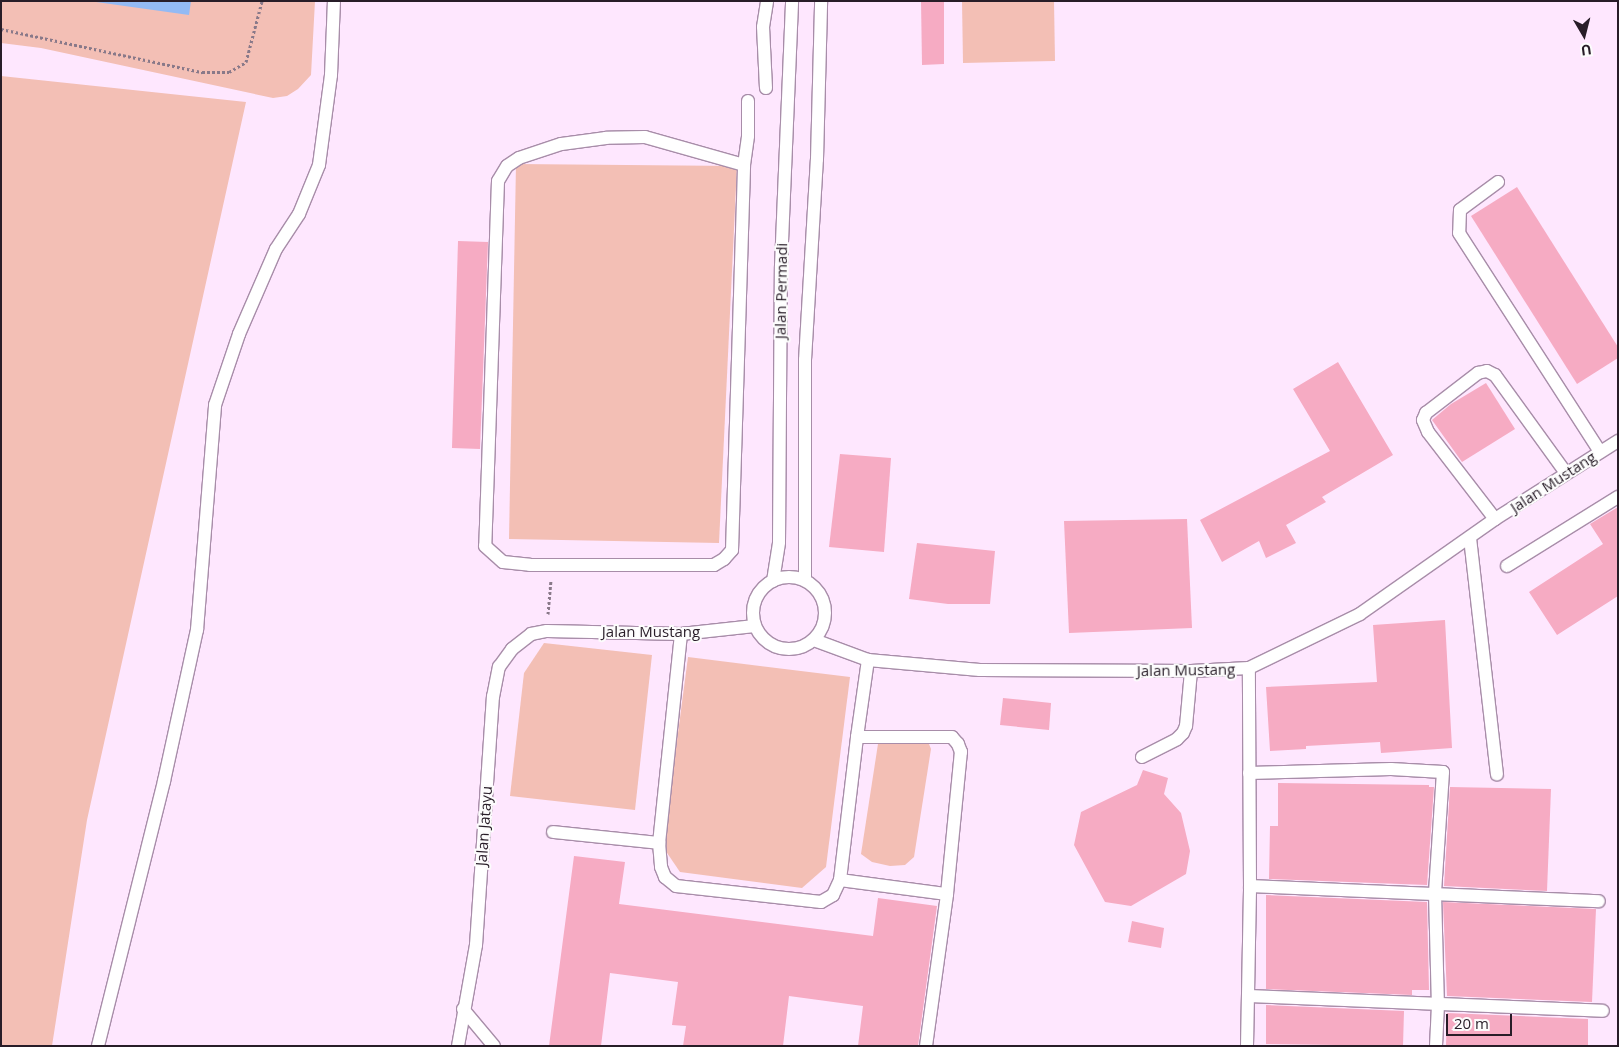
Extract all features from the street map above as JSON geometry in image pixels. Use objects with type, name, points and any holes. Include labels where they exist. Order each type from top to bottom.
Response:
[{"type":"lane","points":[[98,1046],[164,781],[197,630],[215,405],[239,334],[276,249],[299,214],[319,165],[331,75],[334,1]]},
{"type":"lane","points":[[766,88],[764,27],[767,1]]},
{"type":"lane","name":"Jalan Permadi","points":[[772,581],[779,542],[781,266],[792,1]]},
{"type":"lane","name":"Jalan Permadi","points":[[805,580],[805,360],[817,159],[821,1]]},
{"type":"lane","points":[[744,165],[645,137],[606,138],[561,144],[519,158],[508,166],[498,181],[485,546],[503,562],[552,565],[714,565],[724,559],[732,550],[744,165],[748,136],[748,101]]},
{"type":"lane","points":[[1498,182],[1460,210],[1459,233],[1600,452]]},
{"type":"lane","points":[[1495,519],[1428,432],[1423,420],[1426,412],[1478,373],[1488,371],[1495,375],[1566,473]]},
{"type":"lane","name":"Jalan Mustang","points":[[814,640],[868,660],[980,670],[1191,671],[1249,668],[1360,614],[1495,519],[1618,441]]},
{"type":"lane","points":[[1507,566],[1618,497]]},
{"type":"lane","points":[[1470,538],[1497,774]]},
{"type":"lane","points":[[785,577],[805,580],[816,589],[824,601],[826,615],[822,628],[814,640],[802,647],[788,649],[774,646],[763,638],[756,626],[753,614],[755,600],[762,589],[772,581],[785,577]]},
{"type":"lane","name":"Jalan Mustang","points":[[547,631],[681,634],[756,626]]},
{"type":"lane","name":"Jalan Jatayu","points":[[458,1046],[463,1009],[476,946],[493,698],[499,667],[512,649],[531,634],[547,631]]},
{"type":"lane","points":[[681,634],[660,843],[661,867],[665,877],[676,886],[821,902],[833,895],[840,880],[856,737],[868,660]]},
{"type":"lane","points":[[1247,1046],[1250,886],[1249,668]]},
{"type":"lane","points":[[1142,757],[1177,739],[1183,733],[1186,726],[1191,671]]},
{"type":"lane","points":[[856,737],[952,737],[958,744],[960,752],[947,894],[926,1046]]},
{"type":"lane","points":[[1250,773],[1390,769],[1443,772],[1436,893],[1438,1006],[1436,1046]]},
{"type":"lane","points":[[553,832],[660,843]]},
{"type":"lane","points":[[840,880],[947,894]]},
{"type":"lane","points":[[1250,886],[1599,901]]},
{"type":"lane","points":[[1249,996],[1438,1006],[1603,1011]]},
{"type":"lane","points":[[463,1009],[494,1046]]},
{"type":"path","points":[[1,29],[202,72],[229,72],[246,62],[262,1]]},
{"type":"path","points":[[547,631],[552,565]]},
{"type":"shaded area","points":[[1,1],[315,1],[311,75],[298,89],[287,96],[273,98],[41,48],[1,43]]},
{"type":"shaded area","points":[[962,1],[1054,1],[1055,61],[963,63]]},
{"type":"shaded area","points":[[1,76],[246,102],[87,820],[52,1046],[1,1046]]},
{"type":"shaded area","points":[[516,164],[737,166],[719,543],[509,539]]},
{"type":"shaded area","points":[[544,643],[652,655],[635,810],[510,796],[524,673]]},
{"type":"shaded area","points":[[688,657],[850,677],[826,867],[802,888],[680,872],[663,847]]},
{"type":"shaded area","points":[[880,731],[927,739],[931,749],[914,857],[905,865],[890,866],[872,862],[861,854]]},
{"type":"water","points":[[89,1],[191,1],[189,15]]},
{"type":"building","points":[[921,1],[944,1],[944,64],[922,65]]},
{"type":"building","points":[[1517,187],[1618,347],[1618,358],[1577,384],[1471,216]]},
{"type":"building","points":[[458,241],[488,242],[480,449],[452,448]]},
{"type":"building","points":[[1338,362],[1393,455],[1322,497],[1326,502],[1286,525],[1296,543],[1266,558],[1259,541],[1222,562],[1200,520],[1330,451],[1293,389]]},
{"type":"building","points":[[1486,383],[1515,429],[1462,462],[1432,420],[1451,404]]},
{"type":"building","points":[[840,454],[891,458],[884,552],[829,547]]},
{"type":"building","points":[[1618,507],[1618,596],[1557,635],[1529,592],[1603,544],[1590,524]]},
{"type":"building","points":[[1187,519],[1192,628],[1069,633],[1064,521]]},
{"type":"building","points":[[917,543],[995,551],[990,604],[948,604],[909,599]]},
{"type":"building","points":[[1445,620],[1452,748],[1381,753],[1380,742],[1306,746],[1306,749],[1270,751],[1266,687],[1377,682],[1373,625]]},
{"type":"building","points":[[1003,698],[1051,703],[1049,730],[1000,725]]},
{"type":"building","points":[[1143,770],[1168,778],[1164,794],[1181,813],[1190,851],[1186,874],[1131,906],[1105,902],[1074,845],[1081,812],[1137,785]]},
{"type":"building","points":[[1278,783],[1429,785],[1429,787],[1434,787],[1427,885],[1269,879],[1270,826],[1278,826]]},
{"type":"building","points":[[1450,787],[1551,789],[1547,891],[1444,886]]},
{"type":"building","points":[[574,856],[625,862],[619,904],[873,936],[878,898],[937,906],[918,1046],[858,1046],[863,1006],[789,996],[783,1046],[683,1046],[686,1026],[672,1025],[678,982],[610,973],[601,1046],[549,1046]]},
{"type":"building","points":[[1266,895],[1427,902],[1429,990],[1412,990],[1412,995],[1266,989]]},
{"type":"building","points":[[1443,902],[1596,909],[1592,1002],[1447,996]]},
{"type":"building","points":[[1132,921],[1164,928],[1161,948],[1128,942]]},
{"type":"building","points":[[1266,1005],[1404,1011],[1403,1046],[1266,1044]]},
{"type":"building","points":[[1447,1013],[1588,1019],[1588,1046],[1446,1046]]}]
